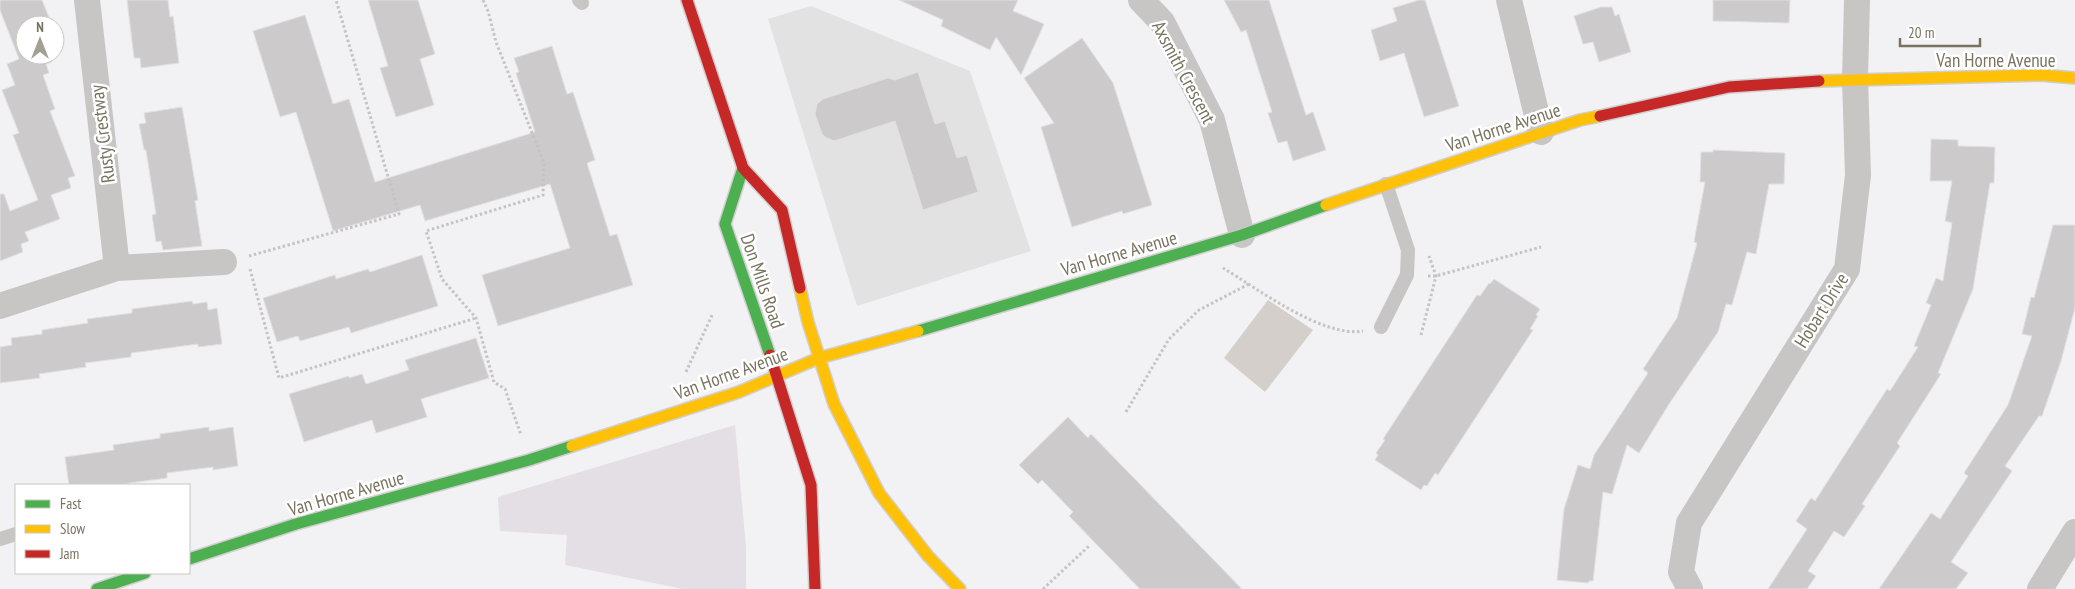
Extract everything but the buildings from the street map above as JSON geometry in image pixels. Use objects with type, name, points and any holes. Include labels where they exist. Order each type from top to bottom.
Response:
[{"type":"street","name":"Rusty Crestway","points":[[87,0],[117,268]]},
{"type":"street","name":"Don Mills Road","points":[[688,0],[743,168],[782,210],[808,322],[834,404],[879,493],[928,556],[960,589]]},
{"type":"street","name":"Axsmith Crescent","points":[[1141,0],[1162,22],[1212,120],[1242,235]]},
{"type":"street","points":[[1508,0],[1541,132]]},
{"type":"street","name":"Hobart Drive","points":[[1690,589],[1682,572],[1688,523],[1847,269],[1858,175],[1855,79],[1857,0]]},
{"type":"street","name":"Van Horne Avenue","points":[[190,559],[296,524],[530,460],[739,392],[819,358],[1242,235],[1386,184],[1580,120],[1729,86],[1855,79],[2041,75],[2075,78]]},
{"type":"street","name":"Don Mills Road","points":[[743,168],[725,224],[777,376],[811,485],[815,589]]},
{"type":"street","points":[[0,306],[117,268],[236,259]]},
{"type":"street","points":[[2040,589],[2075,532]]},
{"type":"street","points":[[98,584],[141,574]]},
{"type":"lane","points":[[1382,327],[1407,275],[1408,250],[1386,184]]},
{"type":"lane","points":[[0,539],[15,534]]},
{"type":"path","points":[[236,259],[399,214],[336,0]]},
{"type":"path","points":[[483,0],[488,11],[496,42],[544,163],[543,195],[426,231],[442,279],[476,318],[494,382],[505,389],[530,460]]},
{"type":"path","points":[[1407,275],[1436,276],[1541,247]]},
{"type":"path","points":[[1192,250],[1315,323],[1355,332],[1382,327]]},
{"type":"path","points":[[250,266],[279,378],[476,318]]},
{"type":"path","points":[[1126,412],[1169,339],[1199,310],[1249,284]]},
{"type":"path","points":[[686,372],[712,313]]},
{"type":"path","points":[[1043,589],[1088,546]]},
{"type":"shaded area","points":[[811,6],[970,71],[1031,251],[857,306],[768,19]]},
{"type":"shaded area","points":[[1268,300],[1313,330],[1265,392],[1224,358]]},
{"type":"shaded area","points":[[735,425],[746,547],[746,589],[683,589],[565,565],[567,535],[500,531],[498,497]]},
{"type":"traffic: fast","points":[[743,168],[725,224],[770,355]]},
{"type":"traffic: fast","points":[[918,331],[1242,235],[1326,205]]},
{"type":"traffic: fast","points":[[190,559],[296,524],[529,460],[572,446]]},
{"type":"traffic: fast","points":[[97,589],[142,574]]},
{"type":"traffic: slow","points":[[1819,81],[2041,75],[2075,78]]},
{"type":"traffic: slow","points":[[1326,205],[1580,120],[1600,116]]},
{"type":"traffic: slow","points":[[800,288],[808,322],[834,404],[879,493],[928,556],[960,589]]},
{"type":"traffic: slow","points":[[572,446],[739,392],[819,358],[918,331]]},
{"type":"traffic: jam","points":[[687,0],[743,168],[782,210],[800,288]]},
{"type":"traffic: jam","points":[[1600,116],[1729,87],[1819,81]]},
{"type":"traffic: jam","points":[[770,355],[811,485],[815,589]]}]
